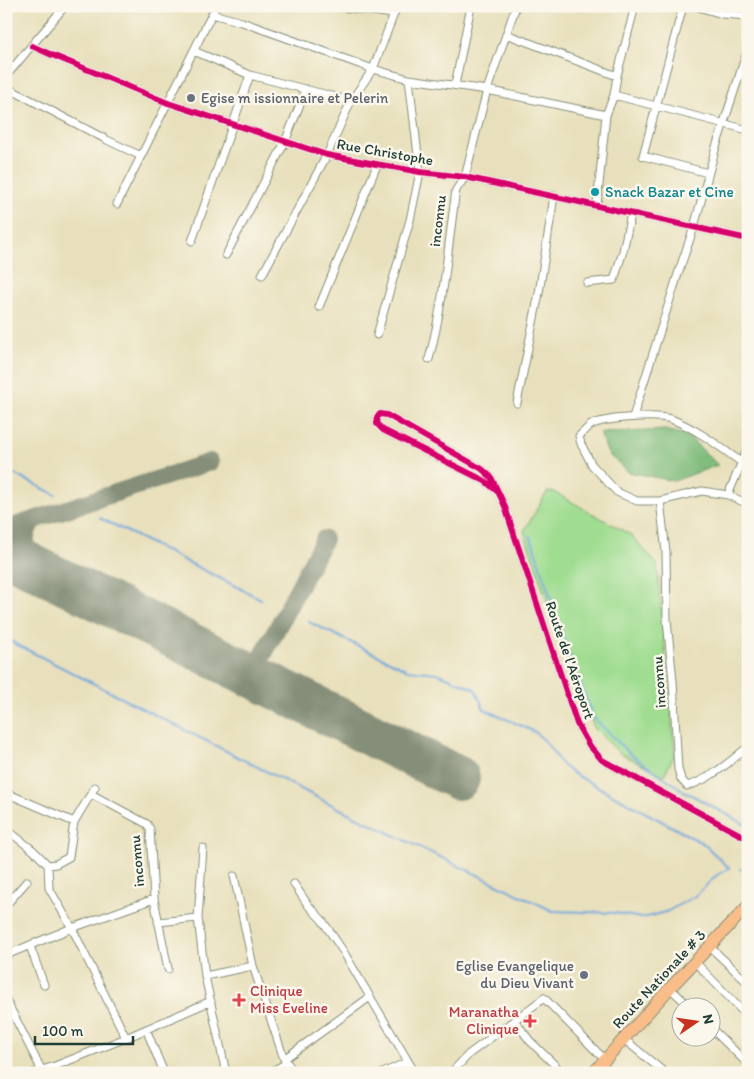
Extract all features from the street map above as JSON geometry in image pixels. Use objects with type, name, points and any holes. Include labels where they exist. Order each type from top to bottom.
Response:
[{"type":"main road","name":"Route Nationale # 3","points":[[593,1073],[748,906]]},
{"type":"street","points":[[6,76],[65,6]]},
{"type":"street","points":[[117,204],[216,6]]},
{"type":"street","points":[[262,275],[328,155],[351,101],[373,69],[395,10],[333,6]]},
{"type":"street","points":[[455,85],[471,6]]},
{"type":"street","name":"inconnu","points":[[429,359],[438,328],[456,190],[465,177],[487,90],[516,6]]},
{"type":"street","points":[[597,205],[606,115],[614,95],[634,6]]},
{"type":"street","points":[[683,6],[643,156],[708,173]]},
{"type":"street","points":[[695,6],[722,14],[748,16]]},
{"type":"street","points":[[210,17],[242,22],[373,69],[409,79],[487,90],[606,115]]},
{"type":"street","points":[[506,34],[617,76]]},
{"type":"street","name":"Rue Christophe","points":[[32,46],[168,103],[328,155],[420,172],[465,177],[748,239]]},
{"type":"street","points":[[633,417],[694,227],[708,173],[748,49]]},
{"type":"street","points":[[194,51],[250,75],[351,101]]},
{"type":"street","points":[[192,241],[250,75]]},
{"type":"street","name":"inconnu","points":[[377,335],[410,220],[420,172],[409,79]]},
{"type":"street","points":[[6,86],[141,156]]},
{"type":"street","points":[[226,255],[285,142],[306,89]]},
{"type":"street","points":[[614,95],[748,130]]},
{"type":"street","points":[[319,307],[377,165]]},
{"type":"street","points":[[517,403],[554,196]]},
{"type":"street","points":[[587,283],[614,280],[631,214]]},
{"type":"street","name":"Route de l'Aéroport","points":[[498,492],[485,481],[379,427],[375,420],[380,414],[387,415],[482,469],[491,477],[504,504],[577,724],[589,745],[602,760],[748,839]]},
{"type":"street","points":[[741,462],[696,431],[669,418],[633,417],[609,420],[591,425],[579,436],[592,465],[617,492],[637,501],[660,502],[702,491],[728,495],[748,504]]},
{"type":"street","points":[[728,495],[748,447]]},
{"type":"street","name":"inconnu","points":[[660,502],[666,552],[667,620],[673,680],[678,769],[681,779],[687,786],[698,782],[718,770],[748,747]]},
{"type":"street","name":"inconnu","points":[[48,865],[56,864],[69,857],[74,822],[93,790],[147,824],[150,829],[154,899],[168,969]]},
{"type":"street","points":[[6,793],[74,822]]},
{"type":"street","points":[[6,829],[34,851],[48,865],[49,888],[72,928],[126,1038]]},
{"type":"street","points":[[203,848],[198,918],[205,976],[226,1073]]},
{"type":"street","points":[[234,876],[253,966],[286,1061],[295,1073]]},
{"type":"street","points":[[6,905],[27,881]]},
{"type":"street","points":[[294,884],[343,951],[415,1073]]},
{"type":"street","name":"inconnu","points":[[6,955],[72,928],[154,899]]},
{"type":"street","points":[[158,922],[198,918]]},
{"type":"street","points":[[30,946],[44,985]]},
{"type":"street","points":[[709,946],[748,983]]},
{"type":"street","points":[[696,962],[748,1017]]},
{"type":"street","points":[[205,976],[253,966]]},
{"type":"street","points":[[670,988],[678,996]]},
{"type":"street","points":[[270,1073],[370,997]]},
{"type":"street","points":[[451,1073],[469,1054],[544,998],[605,1060]]},
{"type":"street","points":[[6,1000],[41,1069]]},
{"type":"street","points":[[32,1073],[126,1038],[211,1001]]},
{"type":"street","points":[[514,1020],[530,1041],[563,1073]]},
{"type":"street","points":[[146,1029],[164,1073]]},
{"type":"street","points":[[624,1039],[665,1073]]},
{"type":"street","points":[[722,1039],[748,1064]]},
{"type":"street","points":[[383,1073],[408,1062]]},
{"type":"street","points":[[55,1066],[60,1073]]},
{"type":"green space","points":[[665,430],[687,435],[718,465],[674,481],[628,472],[608,454],[600,433]]},
{"type":"green space","points":[[547,492],[554,492],[631,535],[657,564],[675,754],[664,775],[619,753],[595,729],[575,685],[524,531]]},
{"type":"waterway","points":[[6,470],[56,495]]},
{"type":"waterway","points":[[100,518],[261,599]]},
{"type":"waterway","points":[[530,535],[569,654],[593,717],[630,754],[684,791],[748,826]]},
{"type":"waterway","points":[[6,639],[348,813],[553,911],[616,913],[641,918],[655,915],[668,911],[695,896],[717,875],[729,868],[704,844],[574,774],[562,765],[545,741],[535,732],[484,709],[475,689],[437,673],[408,670],[309,622]]},
{"type":"waterway","points":[[740,869],[748,871]]},
{"type":"taxiway","points":[[6,529],[210,462]]},
{"type":"taxiway","points":[[32,522],[27,533],[26,544],[33,567]]},
{"type":"taxiway","points":[[271,685],[261,669],[262,657],[324,539]]},
{"type":"taxiway","points":[[233,666],[250,666],[262,657]]},
{"type":"runway","points":[[6,553],[458,778]]},
{"type":"cycle path","points":[[32,46],[168,103],[327,155],[420,172],[465,177],[748,239]]},
{"type":"cycle path","points":[[498,492],[485,481],[383,430],[377,424],[377,417],[380,414],[387,415],[482,469],[491,477],[504,504],[577,724],[589,745],[602,760],[748,839]]},
{"type":"place","name":"Egise m issionnaire et Pelerin","points":[[191,98]]},
{"type":"place","name":"Snack Bazar et Cine","points":[[595,192]]},
{"type":"place","name":"Eglise Evangelique du Dieu Vivant","points":[[584,975]]},
{"type":"place","name":"Clinique Miss Eveline","points":[[239,1000]]},
{"type":"place","name":"Maranatha Clinique","points":[[530,1021]]}]
